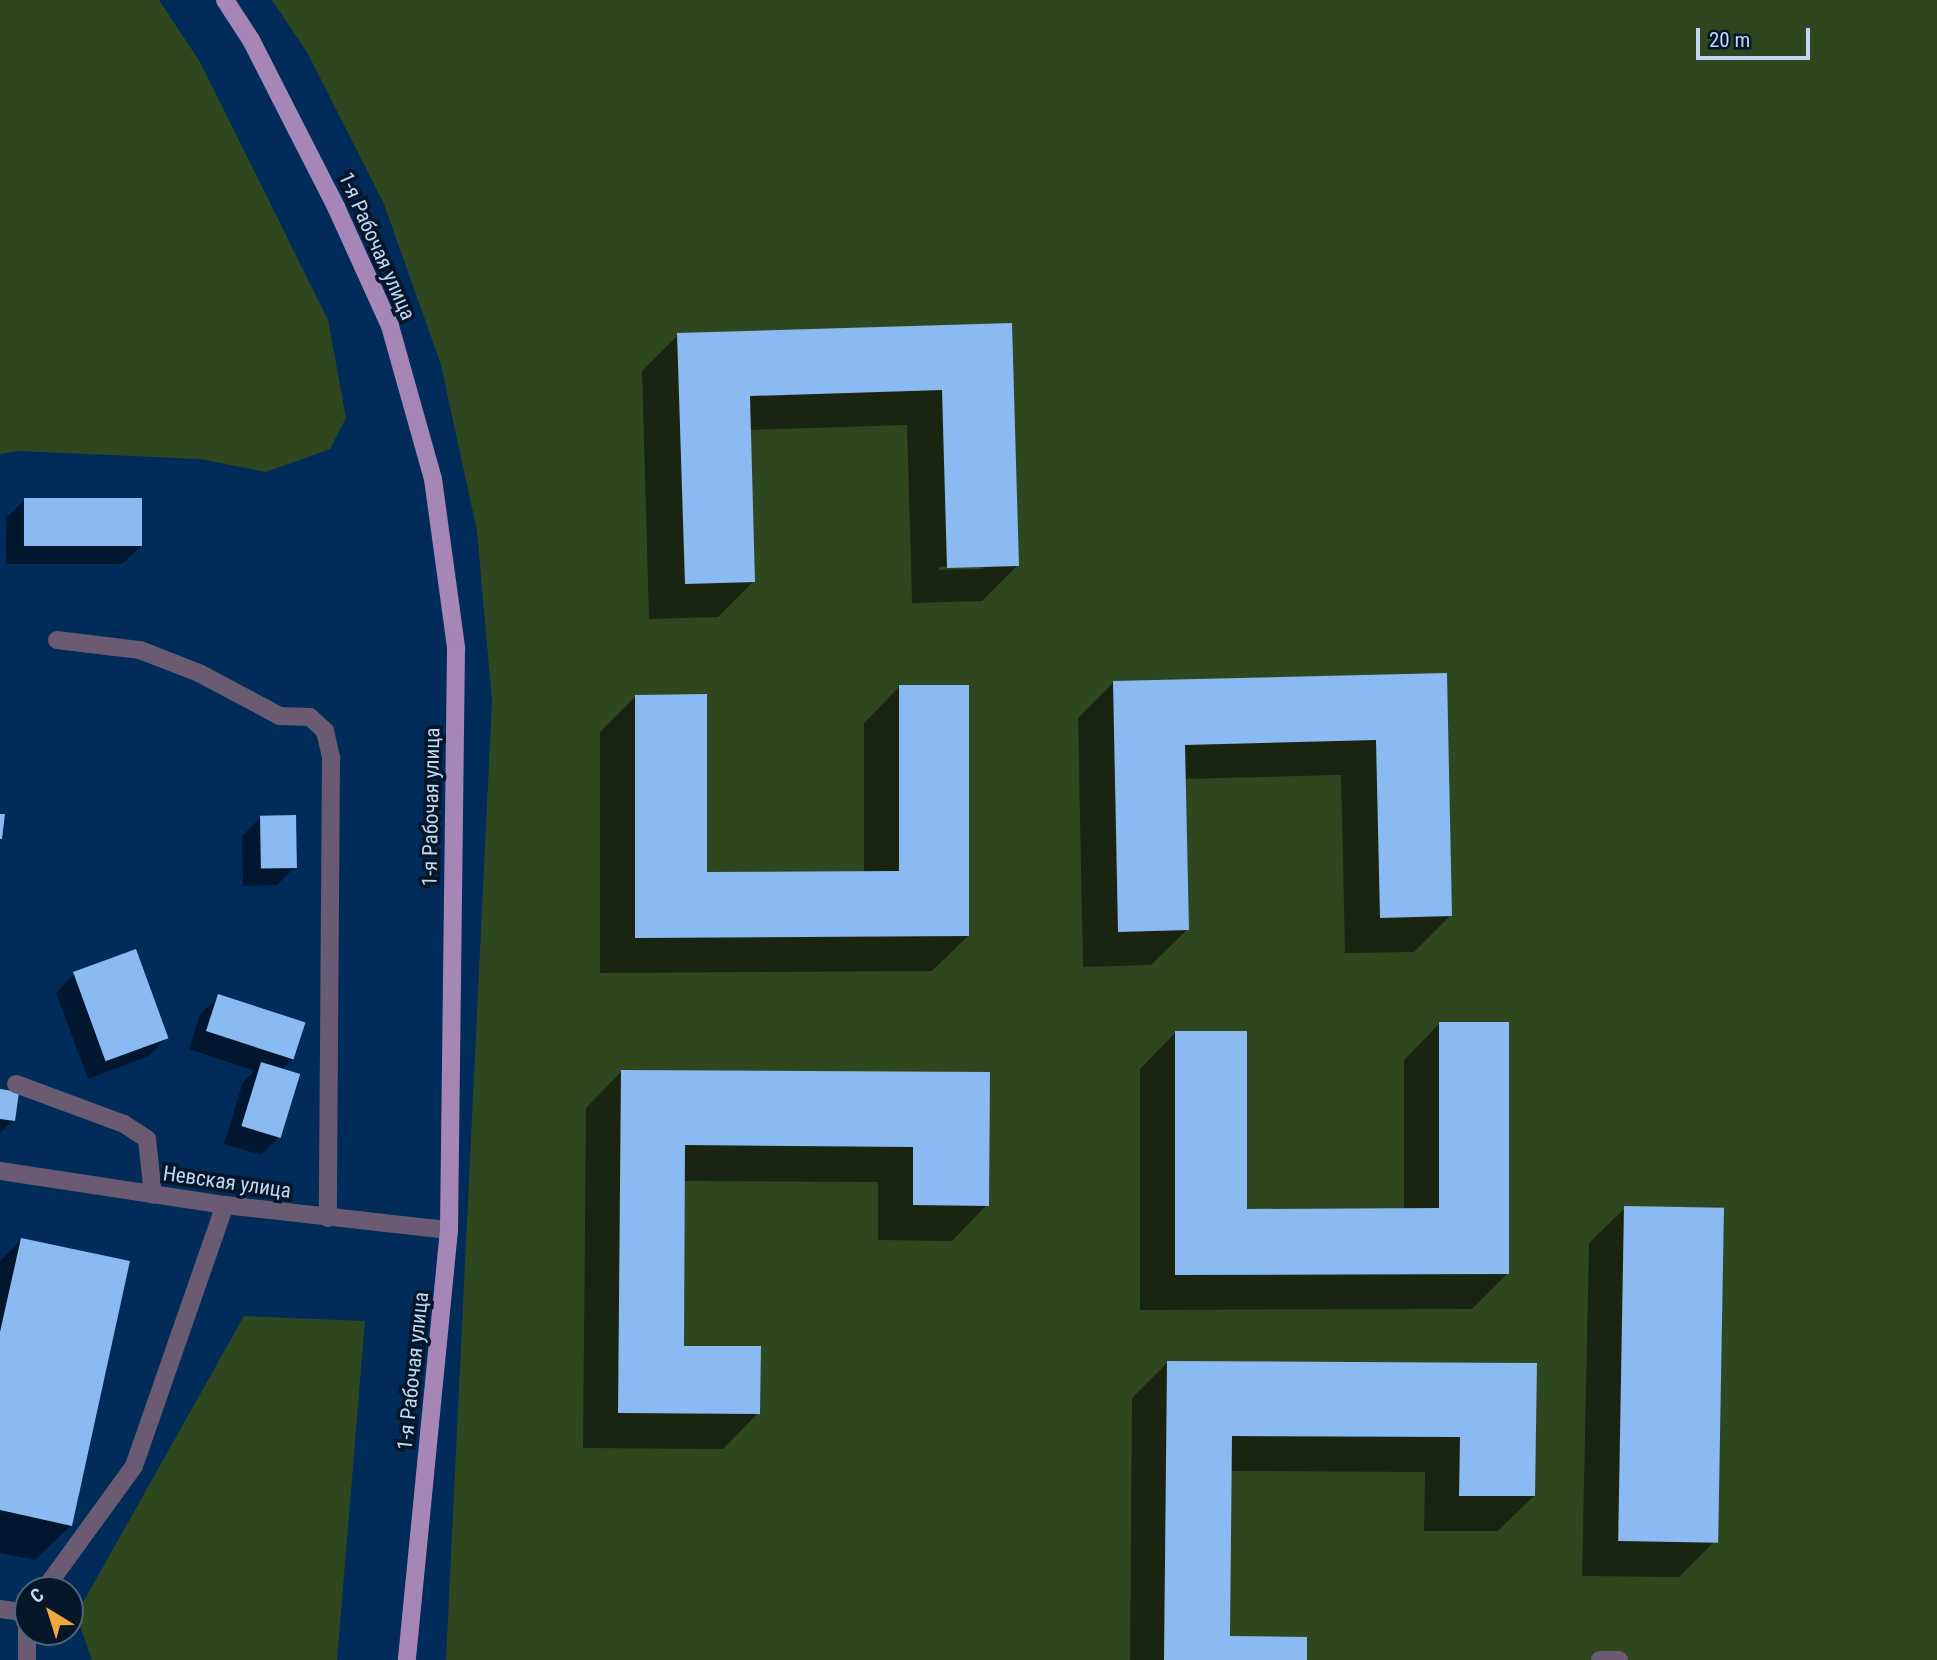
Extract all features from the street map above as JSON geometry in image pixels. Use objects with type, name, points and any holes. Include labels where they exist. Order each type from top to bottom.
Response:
[{"type":"main road","name":"1-я Рабочая улица","points":[[225,0],[251,40],[337,207],[390,326],[433,479],[456,648],[449,1230],[407,1660]]},
{"type":"lane","points":[[57,640],[140,650],[200,673],[280,716],[310,717],[325,731],[331,758],[328,1218]]},
{"type":"lane","points":[[16,1084],[124,1124],[147,1139],[153,1195]]},
{"type":"lane","name":"Невская улица","points":[[0,1171],[225,1205],[449,1230]]},
{"type":"lane","points":[[54,1576],[134,1466],[225,1205]]},
{"type":"lane","points":[[1600,1660],[1619,1660]]},
{"type":"green space","points":[[0,0],[159,0],[200,62],[328,320],[346,418],[330,449],[266,472],[200,459],[18,451],[0,454]]},
{"type":"green space","points":[[272,0],[1937,0],[1937,1660],[446,1660],[492,701],[477,531],[441,365],[384,204],[307,52]]},
{"type":"green space","points":[[244,1316],[365,1321],[337,1660],[92,1660],[84,1638],[84,1601]]},
{"type":"building","points":[[1012,323],[1019,566],[947,568],[942,390],[750,396],[755,582],[685,584],[677,333]]},
{"type":"building","points":[[24,498],[142,498],[142,546],[24,546]]},
{"type":"building","points":[[1447,673],[1452,916],[1380,918],[1376,740],[1185,745],[1189,930],[1118,932],[1113,681]]},
{"type":"building","points":[[899,685],[969,685],[969,936],[635,938],[635,695],[707,694],[707,872],[899,871]]},
{"type":"building","points":[[0,814],[5,814],[2,839],[0,839]]},
{"type":"building","points":[[296,815],[297,868],[261,869],[260,816]]},
{"type":"building","points":[[136,949],[168,1038],[106,1061],[73,972]]},
{"type":"building","points":[[218,994],[305,1022],[293,1060],[206,1031]]},
{"type":"building","points":[[1439,1022],[1509,1022],[1509,1274],[1175,1275],[1175,1031],[1247,1031],[1247,1209],[1439,1208]]},
{"type":"building","points":[[261,1062],[300,1074],[281,1138],[241,1126]]},
{"type":"building","points":[[621,1070],[990,1072],[989,1206],[913,1205],[913,1147],[685,1145],[684,1346],[761,1346],[760,1414],[618,1413]]},
{"type":"building","points":[[0,1089],[19,1092],[15,1121],[0,1119]]},
{"type":"building","points":[[1624,1206],[1724,1208],[1718,1543],[1618,1541]]},
{"type":"building","points":[[21,1238],[130,1261],[72,1526],[0,1510],[0,1332]]},
{"type":"building","points":[[1167,1361],[1537,1363],[1535,1496],[1459,1496],[1460,1437],[1232,1436],[1230,1636],[1307,1637],[1307,1660],[1164,1660]]}]
